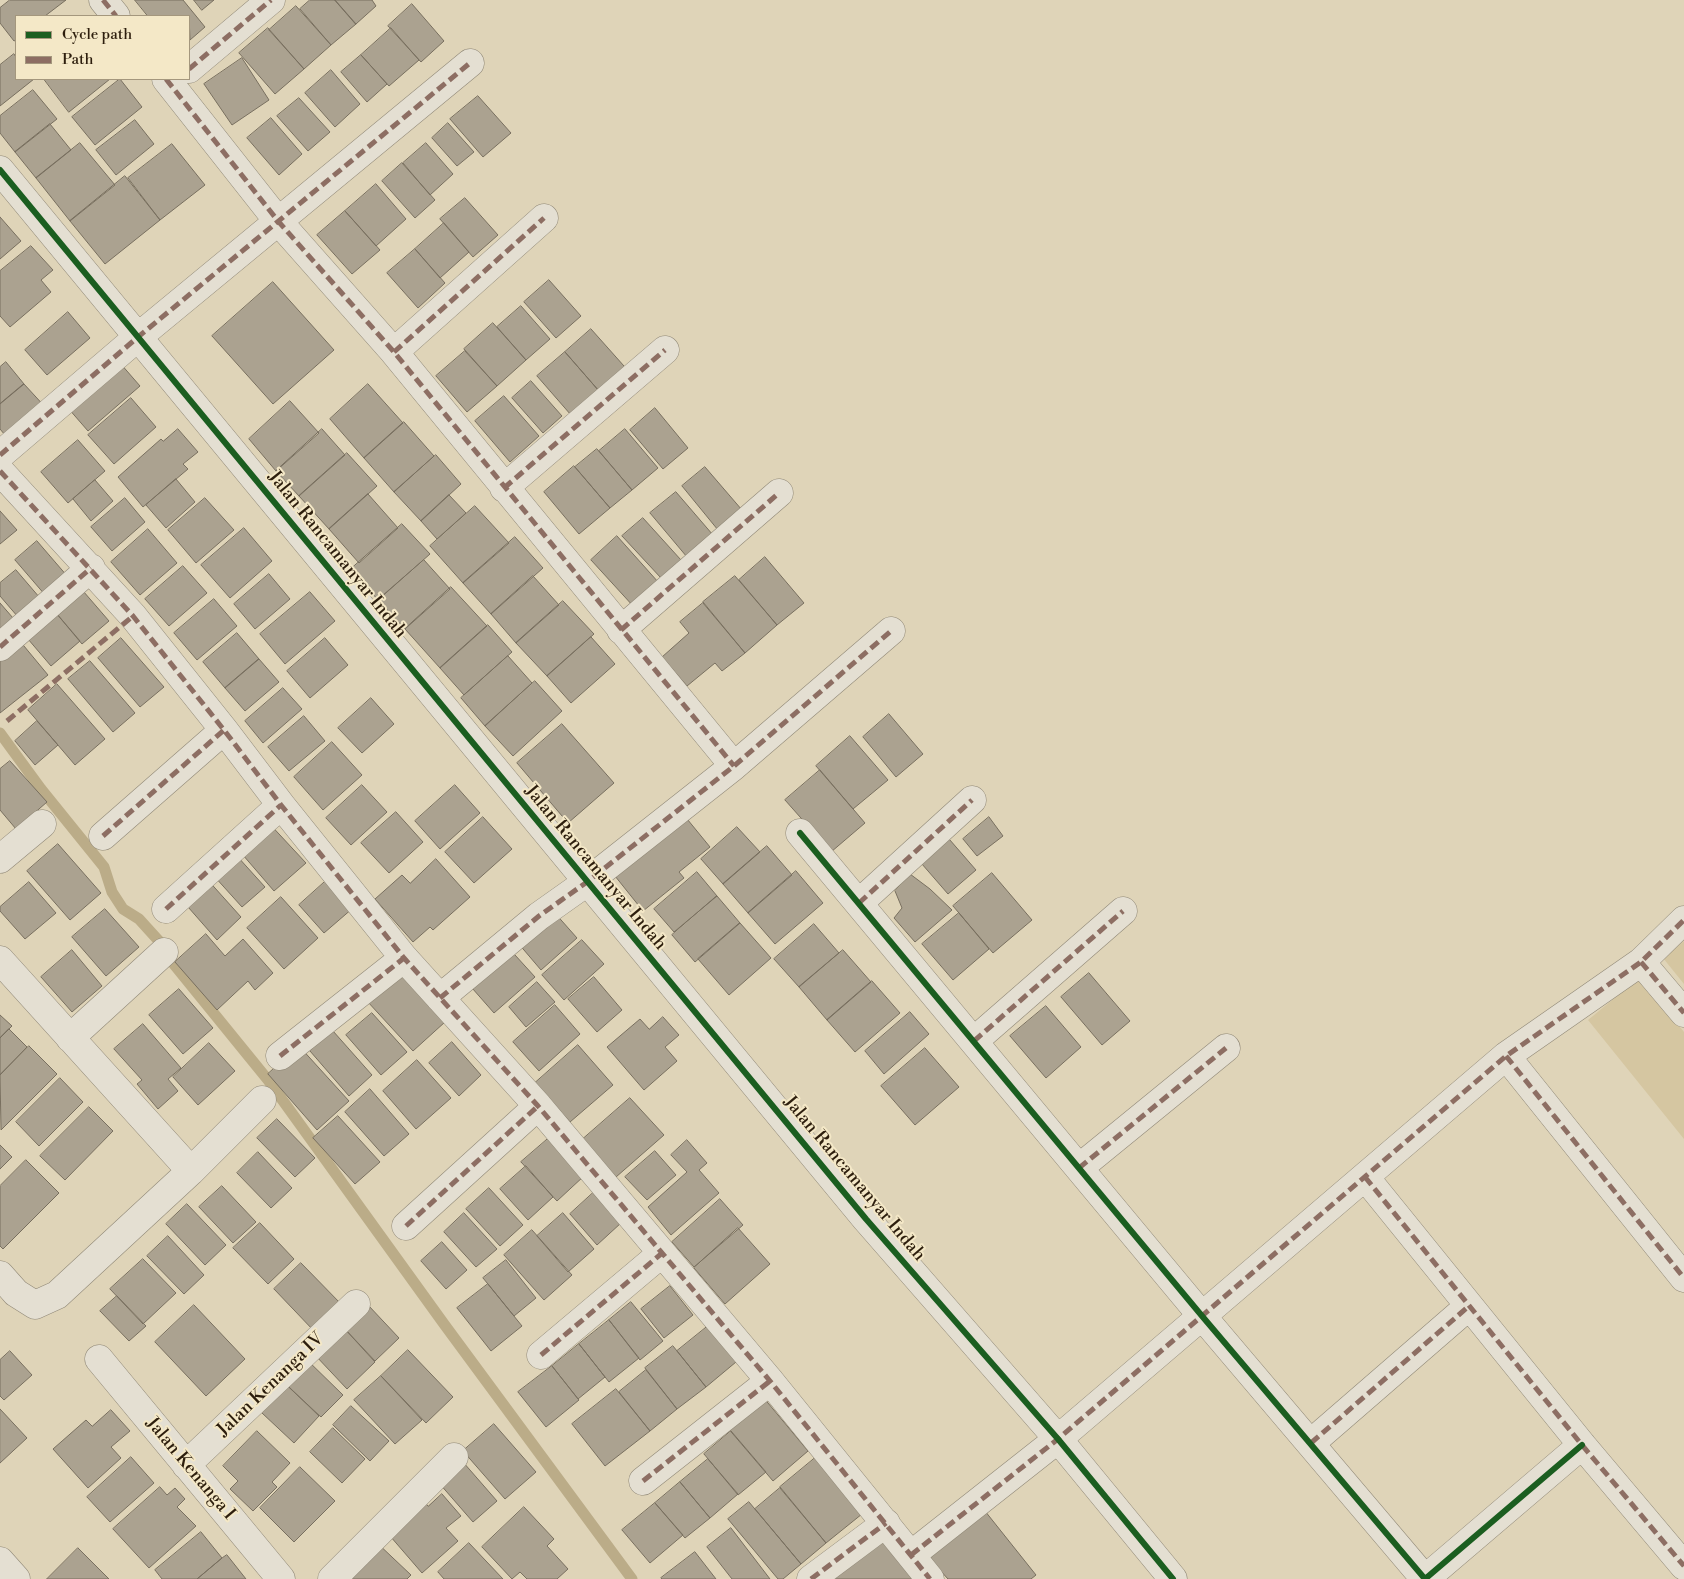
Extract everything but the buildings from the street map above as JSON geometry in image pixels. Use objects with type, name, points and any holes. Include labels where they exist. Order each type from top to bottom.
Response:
[{"type":"street","points":[[102,0],[115,15]]},
{"type":"street","points":[[190,66],[271,0]]},
{"type":"street","points":[[0,455],[138,337],[470,62]]},
{"type":"street","points":[[176,80],[278,221],[394,352],[734,766]]},
{"type":"street","name":"Jalan Rancamanyar Indah","points":[[0,170],[866,1219],[1058,1439],[1173,1579]]},
{"type":"street","points":[[394,352],[544,218]]},
{"type":"street","points":[[504,488],[665,350]]},
{"type":"street","points":[[0,471],[133,616],[224,730],[280,805],[404,958],[538,1106],[770,1381],[930,1579]]},
{"type":"street","points":[[621,630],[779,493]]},
{"type":"street","points":[[0,648],[91,568]]},
{"type":"street","points":[[440,998],[539,916],[587,882],[734,766],[891,630]]},
{"type":"street","points":[[103,836],[224,730]]},
{"type":"street","points":[[859,903],[972,800]]},
{"type":"street","points":[[166,909],[280,805]]},
{"type":"street","points":[[0,859],[42,824]]},
{"type":"street","points":[[800,833],[1202,1316],[1425,1579],[1582,1445]]},
{"type":"street","points":[[974,1041],[1123,911]]},
{"type":"street","points":[[911,1555],[1058,1439],[1506,1056],[1641,962],[1684,920]]},
{"type":"street","points":[[70,1038],[164,952]]},
{"type":"street","points":[[280,1056],[404,958]]},
{"type":"street","points":[[0,960],[190,1171]]},
{"type":"street","points":[[1641,962],[1684,1014]]},
{"type":"street","points":[[1080,1168],[1226,1048]]},
{"type":"street","points":[[1506,1056],[1684,1278]]},
{"type":"street","points":[[0,1275],[16,1293],[35,1305],[57,1295],[190,1171],[262,1100]]},
{"type":"street","points":[[406,1226],[538,1106]]},
{"type":"street","points":[[1365,1177],[1582,1445],[1684,1566]]},
{"type":"street","points":[[541,1355],[661,1254]]},
{"type":"street","name":"Jalan Kenanga IV","points":[[186,1466],[356,1304]]},
{"type":"street","points":[[1311,1443],[1469,1306]]},
{"type":"street","name":"Jalan Kenanga I","points":[[99,1359],[281,1579]]},
{"type":"street","points":[[643,1481],[770,1381]]},
{"type":"street","points":[[332,1579],[454,1457]]},
{"type":"street","points":[[811,1579],[886,1523]]},
{"type":"street","points":[[0,1561],[16,1579]]},
{"type":"shaded area","points":[[1684,941],[1684,984],[1663,958]]},
{"type":"shaded area","points":[[1640,977],[1684,1032],[1684,1139],[1588,1020]]},
{"type":"waterway","points":[[0,733],[41,789],[104,867],[112,892],[123,909],[139,919],[168,951],[168,957],[268,1080],[444,1324],[632,1579]]},
{"type":"marked path","points":[[103,0],[115,15]]},
{"type":"marked path","points":[[190,68],[271,0]]},
{"type":"marked path","points":[[0,455],[138,337],[470,63]]},
{"type":"marked path","points":[[167,80],[278,221],[394,352],[734,766]]},
{"type":"marked path","points":[[394,352],[544,218]]},
{"type":"marked path","points":[[504,488],[665,350]]},
{"type":"marked path","points":[[0,471],[133,616],[404,958],[538,1106],[770,1381],[930,1579]]},
{"type":"marked path","points":[[621,630],[779,493]]},
{"type":"marked path","points":[[0,647],[91,568]]},
{"type":"marked path","points":[[7,721],[133,616]]},
{"type":"marked path","points":[[440,998],[539,916],[587,882],[734,766],[891,631]]},
{"type":"marked path","points":[[103,836],[224,730]]},
{"type":"marked path","points":[[859,903],[972,800]]},
{"type":"marked path","points":[[166,909],[281,805]]},
{"type":"marked path","points":[[974,1041],[1123,911]]},
{"type":"marked path","points":[[911,1555],[1058,1439],[1506,1056],[1641,962],[1684,920]]},
{"type":"marked path","points":[[280,1056],[404,958]]},
{"type":"marked path","points":[[1641,962],[1684,1013]]},
{"type":"marked path","points":[[1079,1168],[1226,1048]]},
{"type":"marked path","points":[[1506,1056],[1684,1278]]},
{"type":"marked path","points":[[406,1226],[538,1106]]},
{"type":"marked path","points":[[1365,1177],[1582,1445],[1684,1566]]},
{"type":"marked path","points":[[541,1355],[661,1254]]},
{"type":"marked path","points":[[1311,1443],[1469,1306]]},
{"type":"marked path","points":[[643,1481],[770,1381]]},
{"type":"marked path","points":[[811,1579],[886,1523]]},
{"type":"cycle path","points":[[0,170],[866,1219],[1058,1439],[1173,1579]]},
{"type":"cycle path","points":[[800,833],[1202,1316],[1425,1579],[1582,1445]]}]
